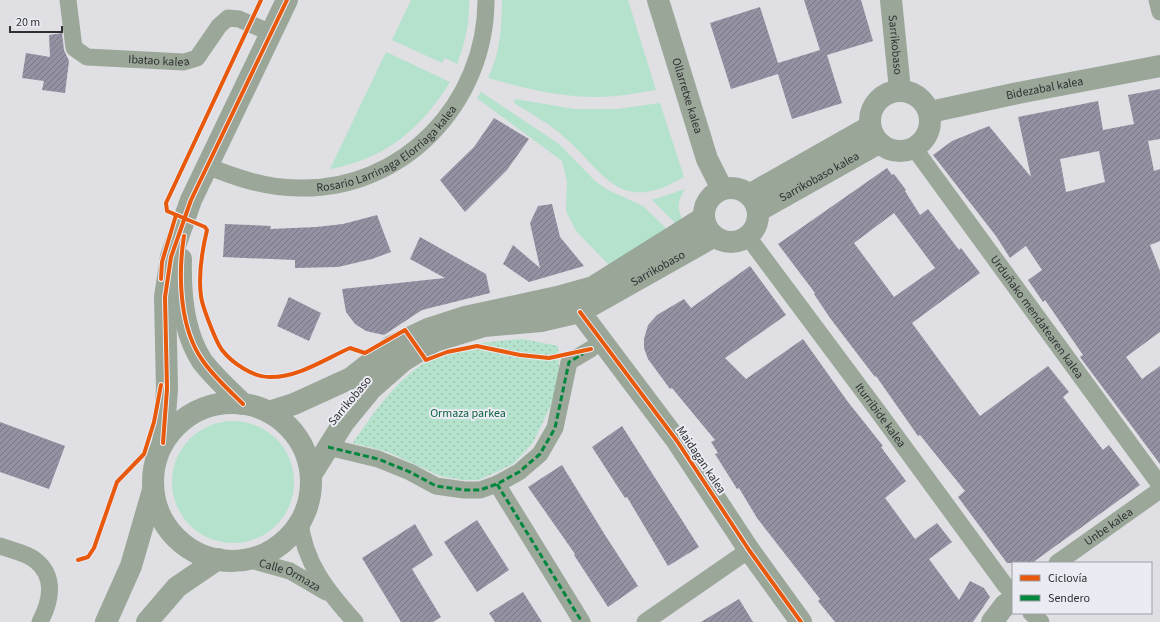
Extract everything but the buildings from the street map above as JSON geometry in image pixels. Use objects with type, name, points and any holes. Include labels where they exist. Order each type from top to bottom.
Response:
[{"type":"street","name":"Ibatao kalea","points":[[68,0],[74,48],[87,57],[184,62],[197,58],[219,26],[228,18],[239,19],[271,33]]},
{"type":"street","points":[[243,404],[211,372],[202,359],[189,329],[183,304],[181,253],[186,219],[191,200],[287,0]]},
{"type":"street","name":"Rosario Larrinaga Elorriaga kalea","points":[[207,166],[256,183],[299,188],[341,184],[375,173],[400,159],[433,133],[459,99],[477,59],[483,37],[486,0]]},
{"type":"street","name":"Ollarretxe kalea","points":[[658,0],[707,159],[722,189]]},
{"type":"street","name":"Sarrikobaso","points":[[891,0],[900,90]]},
{"type":"street","points":[[1157,0],[1160,12]]},
{"type":"street","name":"Bidezabal kalea","points":[[930,112],[1018,93],[1160,66]]},
{"type":"street","points":[[907,90],[926,104],[930,112],[930,128],[922,141],[914,148],[904,151],[893,151],[874,135],[870,114],[884,94],[907,90]]},
{"type":"street","name":"Sarrikobaso kalea","points":[[754,203],[874,135]]},
{"type":"street","name":"Urduñako mendatearen kalea","points":[[914,148],[1160,485]]},
{"type":"street","points":[[736,188],[754,203],[757,225],[748,237],[740,242],[722,242],[708,228],[704,209],[707,201],[722,189],[736,188]]},
{"type":"street","points":[[163,443],[167,389],[166,282],[171,256],[186,219]]},
{"type":"street","name":"Sarrikobaso","points":[[311,475],[344,422],[371,389],[403,361],[435,341],[484,326],[541,321],[580,312],[708,228]]},
{"type":"street","name":"Sarrikobaso","points":[[269,412],[294,404],[351,378],[392,346],[428,329],[465,317],[557,297],[593,287],[708,228]]},
{"type":"street","name":"Iturribide kalea","points":[[748,237],[873,404],[1004,585],[1012,592]]},
{"type":"street","name":"Maidagan kalea","points":[[580,312],[677,441],[749,550],[801,622]]},
{"type":"street","points":[[328,447],[378,460],[410,472],[436,486],[464,490],[480,490],[498,484],[519,472],[540,454],[555,428],[569,362],[591,349]]},
{"type":"street","points":[[106,622],[131,566],[153,490],[154,466],[163,443],[172,430],[197,411],[211,406],[243,404],[269,412],[290,428],[298,439],[308,462],[311,475],[309,499],[300,521],[293,532],[272,550],[247,559],[218,559],[202,555],[192,549],[174,535],[164,522],[157,506],[153,490]]},
{"type":"street","points":[[498,484],[582,622]]},
{"type":"street","name":"Unbe kalea","points":[[1058,562],[1160,490]]},
{"type":"street","name":"Calle Ormaza","points":[[300,521],[302,535],[309,558],[330,595],[355,622]]},
{"type":"street","points":[[0,546],[35,559],[46,572],[51,593],[40,622]]},
{"type":"street","points":[[645,622],[749,550]]},
{"type":"street","points":[[147,622],[177,587],[218,559]]},
{"type":"street","name":"Calle Ormaza","points":[[247,559],[290,571],[330,595]]},
{"type":"street","points":[[992,622],[1005,605],[1012,600]]},
{"type":"street","points":[[1032,614],[1041,622]]},
{"type":"green space","points":[[411,0],[469,0],[469,16],[466,32],[457,64],[445,58],[442,63],[392,40]]},
{"type":"green space","points":[[502,0],[628,0],[656,90],[626,95],[583,97],[542,91],[488,78],[500,40]]},
{"type":"green space","points":[[386,52],[450,82],[427,114],[414,128],[400,139],[368,158],[330,169]]},
{"type":"green space","points":[[481,92],[559,144],[596,182],[608,190],[643,206],[665,227],[665,234],[610,266],[576,231],[566,211],[567,181],[562,161],[477,98]]},
{"type":"green space","points":[[515,99],[574,109],[618,109],[660,103],[684,177],[662,188],[643,192],[628,191],[615,185],[562,135],[539,118],[514,103]]},
{"type":"green space","points":[[685,189],[679,202],[683,221],[677,225],[652,200]]},
{"type":"green space","name":"Ormaza parkea","points":[[523,339],[558,346],[559,370],[555,396],[533,443],[513,464],[479,480],[463,480],[440,476],[388,452],[353,443],[391,392],[414,370],[427,361],[461,347]]},
{"type":"green space","points":[[233,421],[256,426],[276,439],[289,459],[294,482],[289,505],[276,525],[256,538],[233,543],[210,538],[190,525],[177,505],[172,482],[177,459],[190,439],[210,426]]},
{"type":"marked path","points":[[328,447],[378,459],[410,472],[436,486],[464,490],[480,490],[497,484],[519,472],[540,454],[555,428],[569,362],[583,354]]},
{"type":"marked path","points":[[497,484],[582,622]]},
{"type":"cycle path","points":[[261,0],[166,203],[167,211],[205,227],[207,230],[201,263],[201,296],[213,332],[219,346],[226,355],[244,369],[264,377],[271,377],[302,371],[350,348],[365,353],[405,330],[426,360],[447,352],[477,346],[520,355],[549,358],[591,349]]},
{"type":"cycle path","points":[[163,443],[167,389],[165,297],[171,257],[191,200],[287,0]]},
{"type":"cycle path","points":[[161,279],[162,262],[176,215]]},
{"type":"cycle path","points":[[184,236],[181,284],[182,300],[189,333],[195,348],[207,367],[243,404]]},
{"type":"cycle path","points":[[580,312],[677,441],[749,550],[801,622]]},
{"type":"cycle path","points":[[78,560],[88,557],[94,548],[117,482],[144,454],[154,422],[161,385]]}]
